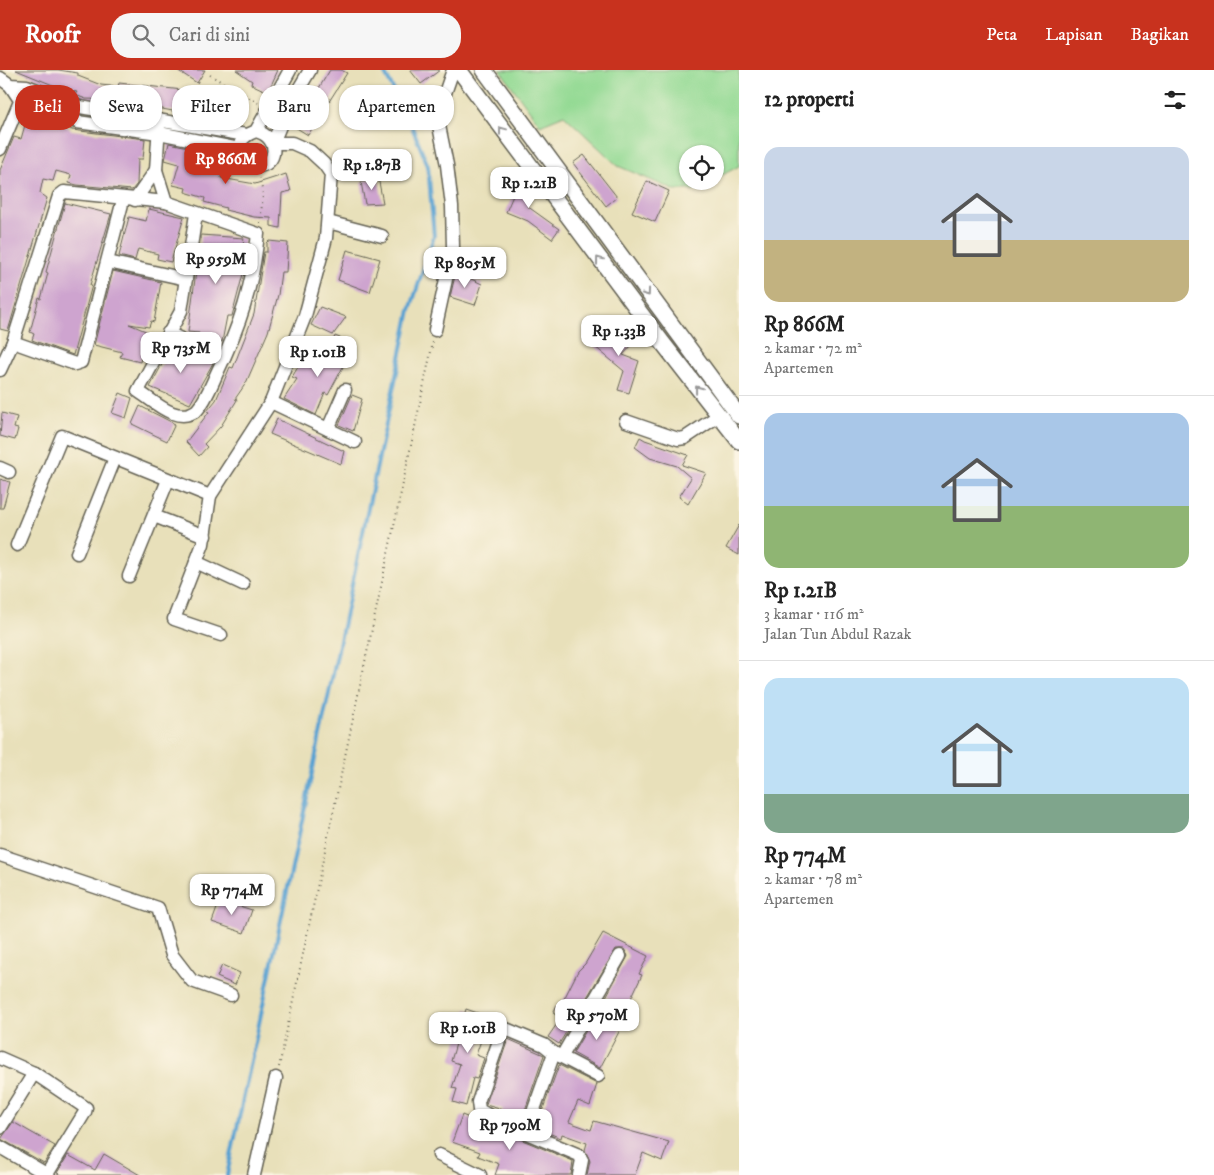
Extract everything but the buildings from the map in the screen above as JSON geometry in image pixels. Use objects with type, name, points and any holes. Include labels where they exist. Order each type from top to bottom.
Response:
[{"type":"main road","points":[[459,70],[479,100],[718,416],[739,441]]},
{"type":"main road","points":[[484,70],[739,416]]},
{"type":"street","points":[[2,70],[4,79],[15,93]]},
{"type":"street","points":[[287,85],[283,83],[290,70]]},
{"type":"street","points":[[301,85],[310,70]]},
{"type":"street","points":[[436,330],[453,247],[448,173],[437,116],[453,70]]},
{"type":"street","points":[[4,79],[24,85]]},
{"type":"street","points":[[0,149],[15,112]]},
{"type":"street","points":[[259,121],[251,133],[241,142],[239,149],[245,162],[258,166],[268,162],[273,153],[273,142],[278,130]]},
{"type":"street","points":[[162,128],[266,134],[273,142],[292,142],[310,151],[324,164],[330,174],[326,238],[305,316],[271,402],[210,496],[205,536],[174,619],[221,635]]},
{"type":"street","points":[[162,129],[239,149]]},
{"type":"street","points":[[159,130],[156,170],[166,202]]},
{"type":"street","points":[[13,342],[79,364],[108,262],[129,200],[156,170]]},
{"type":"street","points":[[0,369],[13,342],[59,196],[64,192],[73,192],[129,200],[166,202],[258,234],[248,299],[224,359],[197,410],[184,416],[173,414],[138,391],[168,332],[181,311],[196,214]]},
{"type":"street","points":[[328,222],[382,236]]},
{"type":"street","points":[[108,262],[186,279]]},
{"type":"street","points":[[168,332],[224,359]]},
{"type":"street","points":[[328,429],[345,390]]},
{"type":"street","points":[[271,402],[355,442]]},
{"type":"street","points":[[626,421],[678,439],[685,438],[718,416]]},
{"type":"street","points":[[16,544],[62,436],[210,496]]},
{"type":"street","points":[[77,553],[115,458]]},
{"type":"street","points":[[129,576],[168,480]]},
{"type":"street","points":[[154,516],[205,536]]},
{"type":"street","points":[[196,562],[243,584]]},
{"type":"street","points":[[0,855],[158,908],[172,955],[192,981],[231,995]]},
{"type":"street","points":[[526,1132],[558,1055],[620,956]]},
{"type":"street","points":[[579,1175],[582,1160],[578,1154],[479,1110],[478,1102],[504,1030],[509,1030],[544,1045],[558,1055],[598,1076]]},
{"type":"street","points":[[0,1058],[34,1073],[86,1108],[47,1175],[0,1147]]},
{"type":"street","points":[[0,1128],[34,1073]]},
{"type":"street","points":[[254,1175],[276,1078]]},
{"type":"street","points":[[439,1155],[480,1175]]},
{"type":"path","points":[[210,75],[259,100]]},
{"type":"path","points":[[258,166],[263,196],[258,234]]},
{"type":"path","points":[[276,1078],[436,330]]},
{"type":"green space","points":[[500,70],[739,70],[739,166],[724,174],[724,145],[679,145],[679,190],[674,190],[618,166],[564,115],[540,125]]},
{"type":"waterway","points":[[227,1175],[410,310],[434,236],[428,166],[408,117],[383,70]]}]
